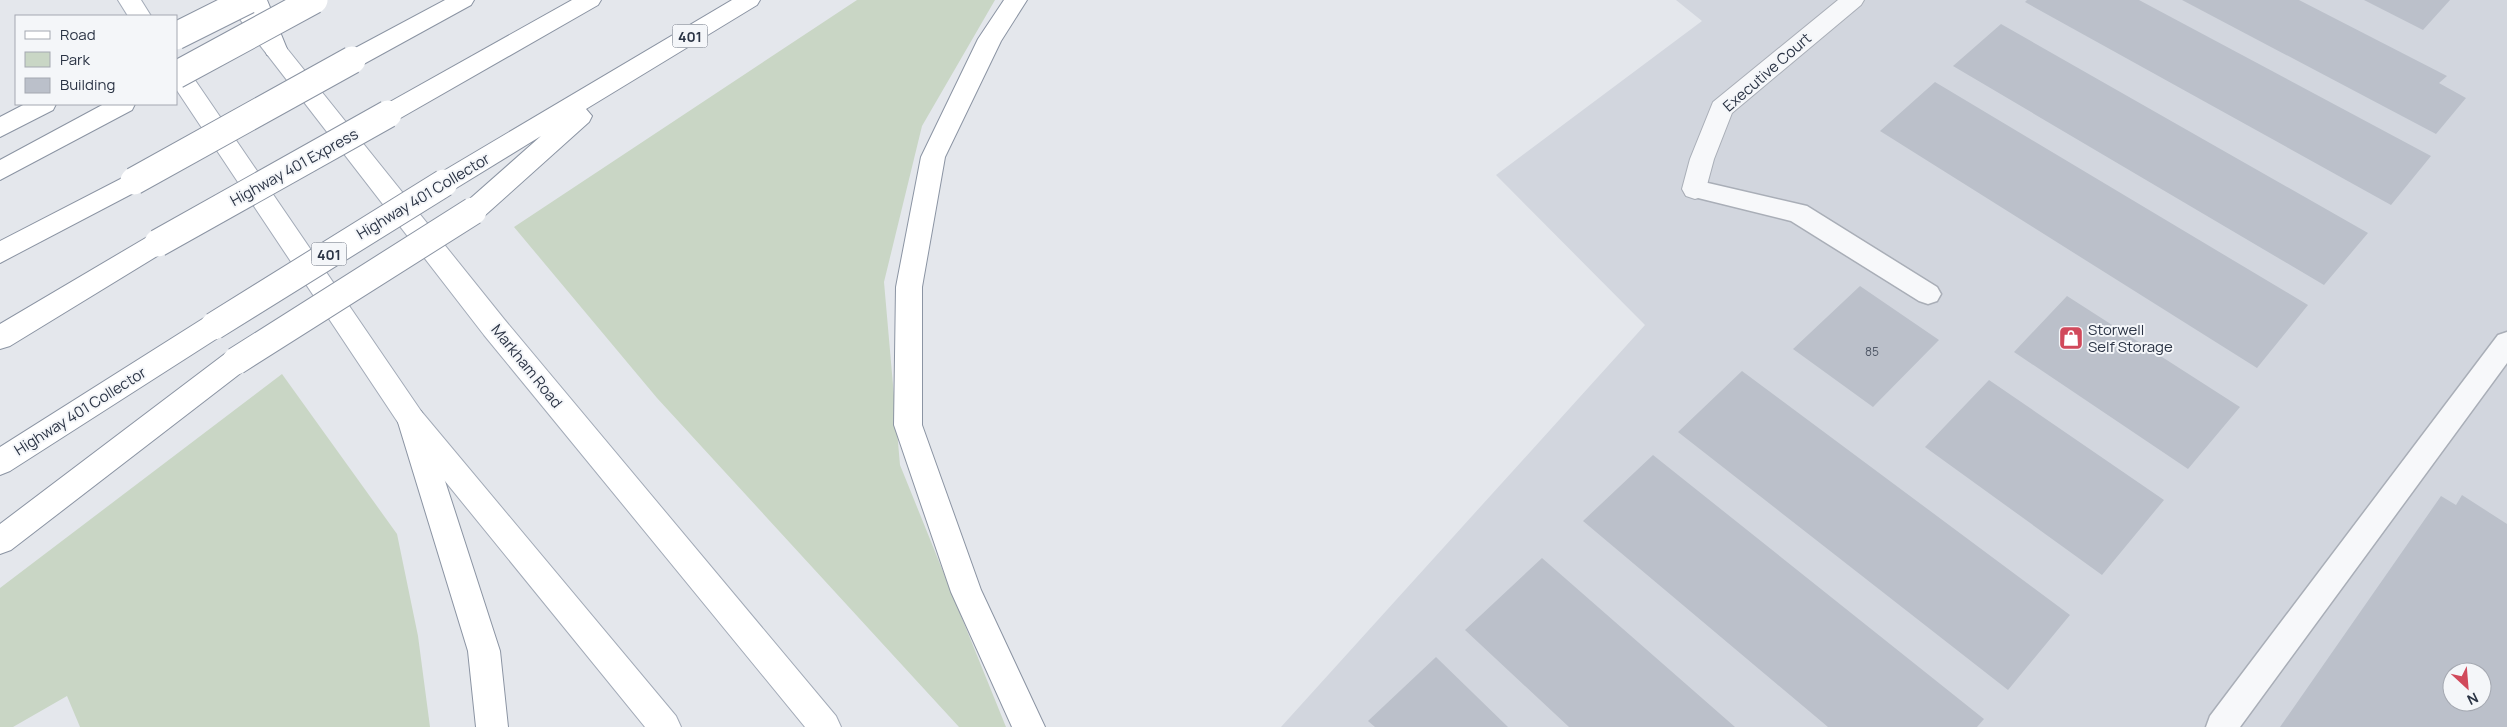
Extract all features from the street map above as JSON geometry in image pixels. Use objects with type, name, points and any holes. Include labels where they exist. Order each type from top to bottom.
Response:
[{"type":"main road","points":[[129,0],[139,15]]},
{"type":"main road","name":"Markham Road","points":[[236,0],[494,327],[825,727]]},
{"type":"main road","points":[[178,35],[248,0]]},
{"type":"main road","points":[[256,0],[274,49]]},
{"type":"main road","points":[[178,74],[314,0]]},
{"type":"main road","points":[[0,253],[463,0]]},
{"type":"main road","name":"Highway 401 Express","points":[[0,338],[158,243],[590,0]]},
{"type":"main road","name":"Highway 401 Collector","points":[[0,462],[444,183],[749,0]]},
{"type":"main road","points":[[1016,0],[990,39],[933,157],[909,286],[908,425],[966,592],[1029,727]]},
{"type":"main road","points":[[0,541],[236,361],[472,211],[630,72]]},
{"type":"main road","points":[[178,73],[411,419],[665,727]]},
{"type":"main road","points":[[0,128],[42,105]]},
{"type":"main road","points":[[0,171],[113,109]]},
{"type":"main road","points":[[411,419],[484,652],[492,727]]},
{"type":"street","name":"Executive Court","points":[[1695,189],[1702,159],[1722,108],[1853,0]]},
{"type":"lane","points":[[1695,189],[1798,212],[1928,294]]},
{"type":"lane","points":[[2221,727],[2507,342]]},
{"type":"shaded area","points":[[1676,0],[2507,0],[2507,727],[1281,727],[1645,325],[1496,175],[1702,21]]},
{"type":"green space","points":[[857,0],[995,0],[922,126],[884,282],[900,465],[1006,727],[959,727],[657,398],[514,227]]},
{"type":"green space","points":[[282,374],[397,534],[418,636],[430,727],[80,727],[67,696],[13,727],[0,727],[0,588]]},
{"type":"building","points":[[2027,0],[2139,0],[2431,156],[2391,205],[2025,2]]},
{"type":"building","points":[[2182,0],[2299,0],[2447,76],[2439,83],[2466,98],[2436,134]]},
{"type":"building","points":[[2364,0],[2450,0],[2423,30]]},
{"type":"building","points":[[2001,24],[2368,233],[2324,285],[1953,66]]},
{"type":"building","points":[[1935,82],[2308,305],[2257,368],[1880,131]]},
{"type":"building","points":[[1860,286],[1939,340],[1873,407],[1793,349]]},
{"type":"building","points":[[2067,296],[2240,407],[2188,469],[2014,352]]},
{"type":"building","points":[[1742,371],[2070,615],[2008,690],[1678,432]]},
{"type":"building","points":[[1989,380],[2164,500],[2102,575],[1925,447]]},
{"type":"building","points":[[1653,455],[1984,719],[1977,727],[1828,727],[1583,521]]},
{"type":"building","points":[[2462,495],[2507,524],[2507,727],[2280,727],[2441,496],[2456,505]]},
{"type":"building","points":[[1542,558],[1735,727],[1569,727],[1465,630]]},
{"type":"building","points":[[1436,657],[1508,727],[1375,727],[1368,721]]},
{"type":"place","name":"Storwell Self Storage","points":[[2071,338]]}]
